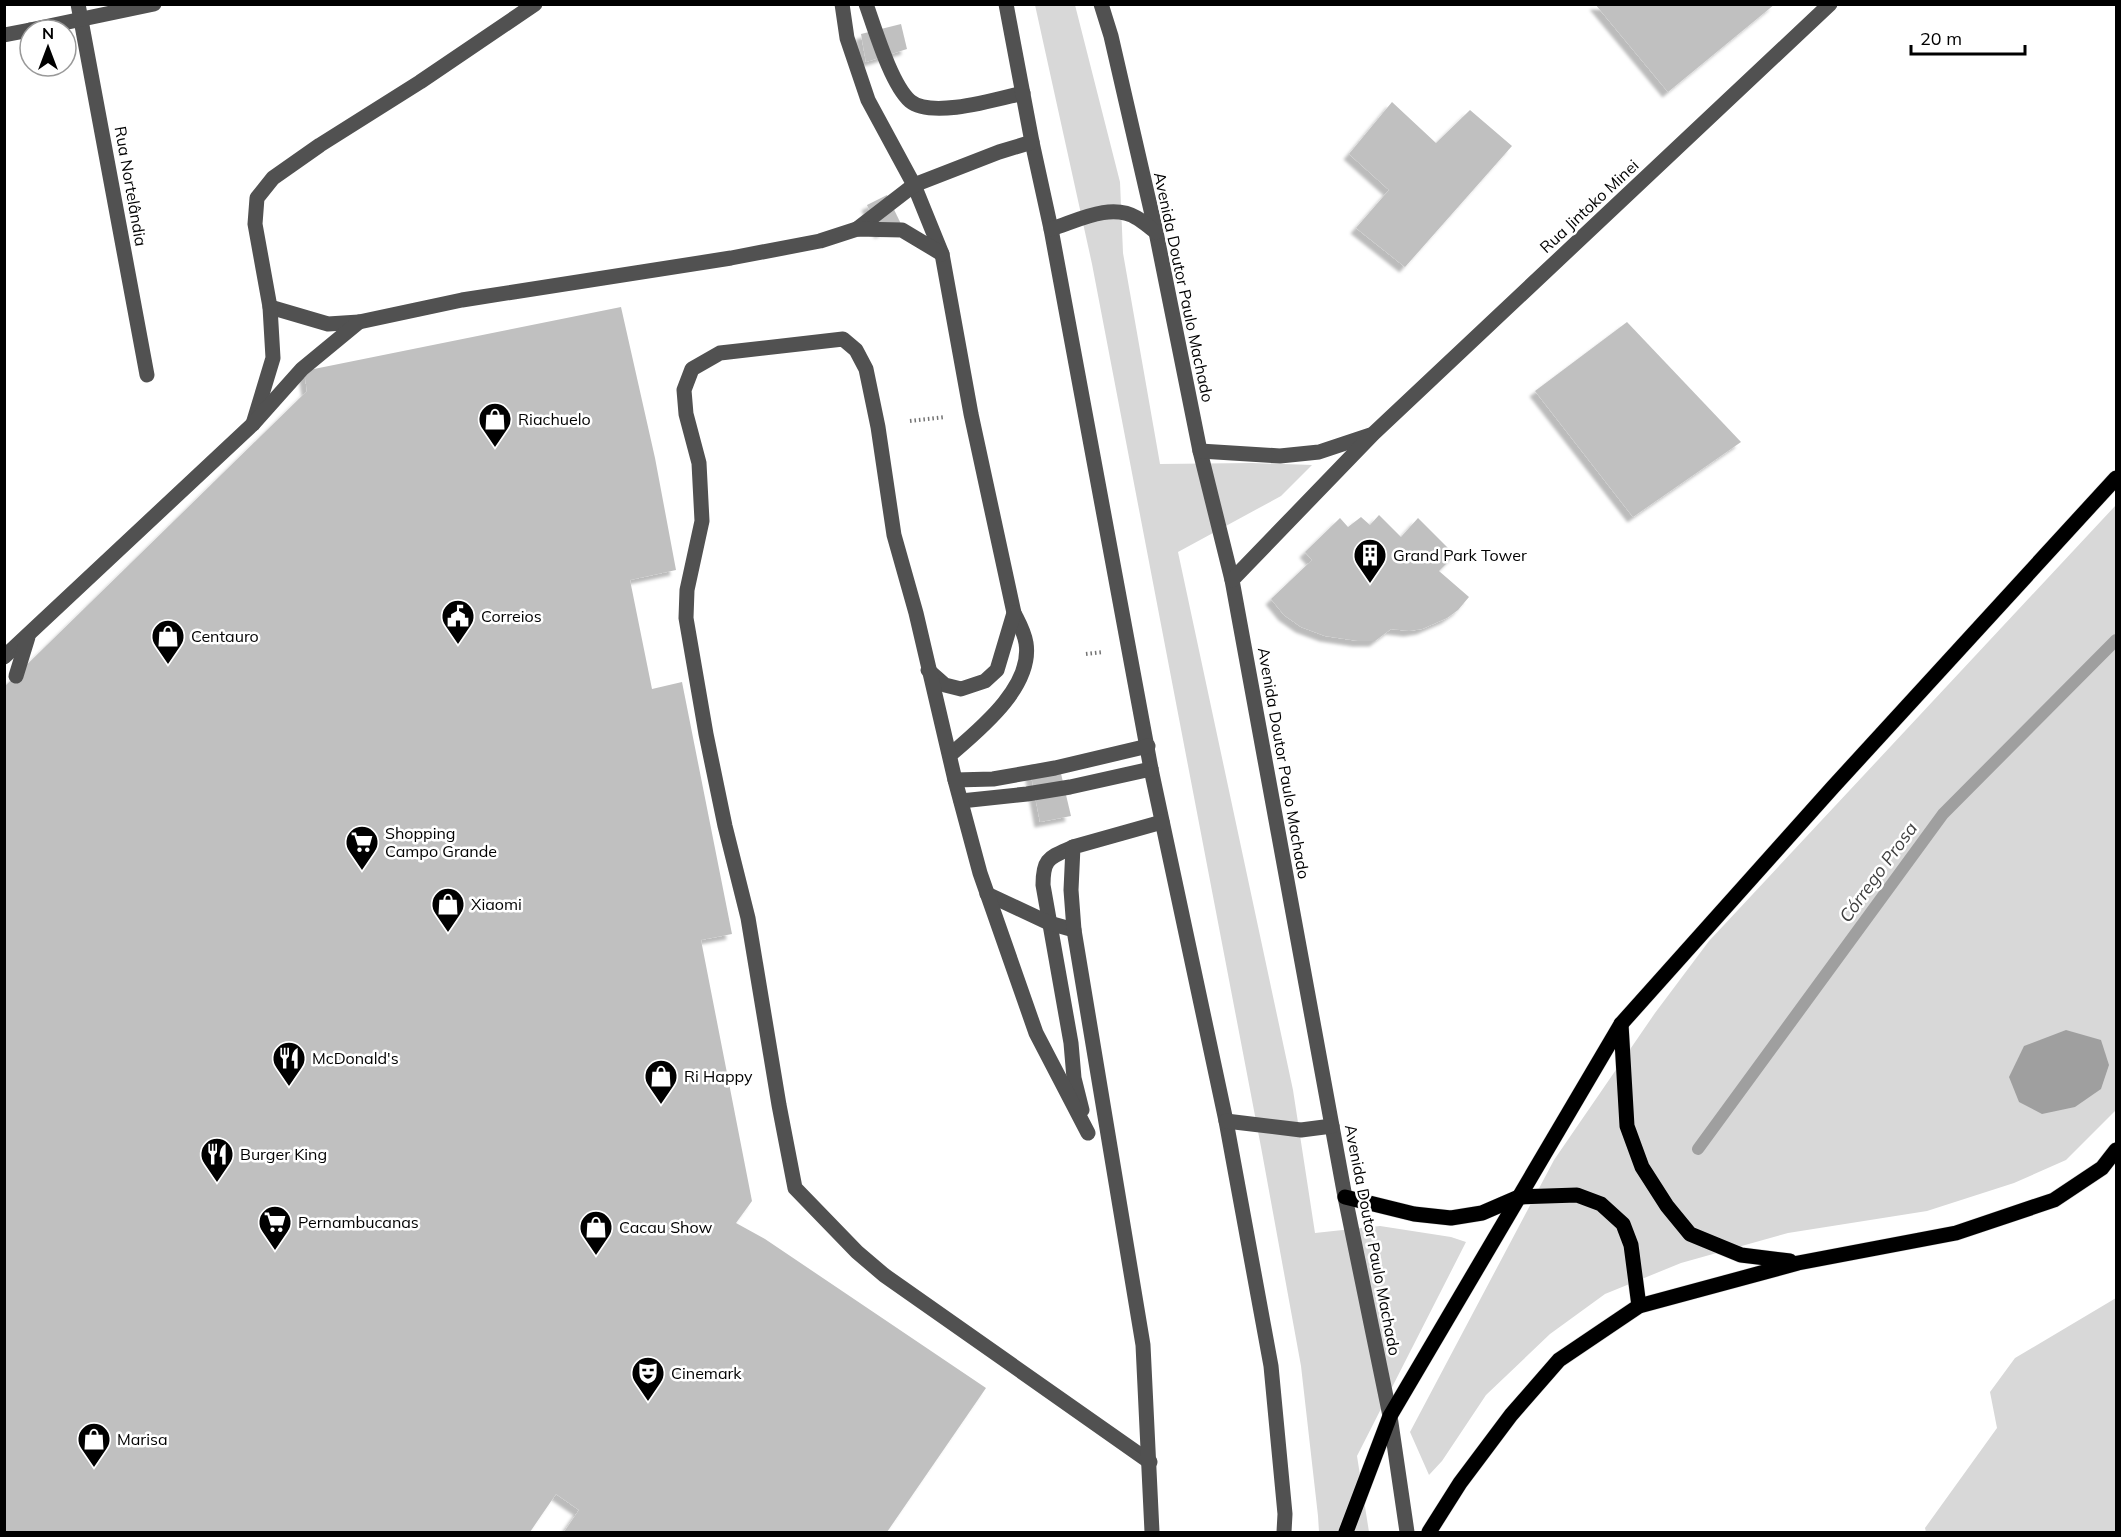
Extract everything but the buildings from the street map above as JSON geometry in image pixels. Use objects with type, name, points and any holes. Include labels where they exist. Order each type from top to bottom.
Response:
[{"type":"main road","points":[[1346,1533],[1390,1416],[1621,1024],[1825,795],[2116,478]]},
{"type":"main road","points":[[1621,1024],[1627,1126],[1641,1167],[1666,1206],[1690,1234],[1741,1255],[1798,1263]]},
{"type":"main road","points":[[1429,1533],[1460,1483],[1511,1415],[1559,1360],[1639,1306],[1680,1293],[1798,1263],[1956,1233],[2054,1200],[2102,1168],[2116,1150]]},
{"type":"main road","points":[[1345,1197],[1414,1214],[1451,1218],[1482,1213],[1519,1197],[1576,1196],[1601,1204],[1623,1224],[1631,1245],[1639,1306]]},
{"type":"street","name":"Rua Nortelândia","points":[[78,4],[147,375]]},
{"type":"street","points":[[78,22],[154,4]]},
{"type":"street","points":[[253,424],[273,358],[270,307],[255,224],[257,198],[273,178],[535,4]]},
{"type":"street","points":[[842,4],[847,38],[867,100],[914,185],[942,254],[971,414],[1014,613],[1023,628],[1027,646],[1023,673],[1007,699],[979,730],[950,755]]},
{"type":"street","points":[[866,4],[897,84],[911,102],[952,109],[1023,93]]},
{"type":"street","points":[[1006,4],[1051,229],[1151,769],[1226,1121],[1271,1366],[1285,1514],[1284,1533]]},
{"type":"street","name":"Avenida Doutor Paulo Machado","points":[[1101,4],[1111,36],[1156,232],[1200,451],[1232,580],[1345,1197],[1390,1416],[1407,1533]]},
{"type":"street","points":[[1108,4],[1111,36]]},
{"type":"street","name":"Rua Jintoko Minei","points":[[1232,580],[1373,434],[1830,4]]},
{"type":"street","points":[[857,229],[914,185],[999,152],[1032,142]]},
{"type":"street","points":[[1051,229],[1101,213],[1114,212],[1127,213],[1156,232]]},
{"type":"street","points":[[270,307],[328,324],[359,322],[462,300],[731,258],[820,241],[857,229],[902,230],[942,254]]},
{"type":"street","points":[[4,657],[253,424],[302,369],[359,322]]},
{"type":"street","points":[[1088,1133],[1036,1034],[980,873],[955,780],[916,613],[894,535],[878,427],[866,369],[856,350],[843,339],[720,353],[692,369],[684,390],[686,414],[699,463],[702,521],[687,590],[686,618],[706,734],[748,918],[795,1188],[857,1252],[884,1275],[1150,1462]]},
{"type":"street","name":"Rua Jintoko Minei","points":[[1200,451],[1280,456],[1319,452],[1373,434]]},
{"type":"street","points":[[928,670],[945,686],[961,689],[985,681],[997,670],[1014,613]]},
{"type":"street","points":[[16,676],[29,634]]},
{"type":"street","points":[[955,780],[993,779],[1055,768],[1148,746]]},
{"type":"street","points":[[961,801],[1000,798],[1070,787],[1151,769]]},
{"type":"street","points":[[1088,1133],[1074,1078],[1071,1043],[1043,885],[1043,868],[1049,858],[1073,848],[1162,822]]},
{"type":"street","points":[[1073,848],[1071,891],[1074,930],[1143,1345],[1152,1533]]},
{"type":"street","points":[[987,894],[1049,923],[1074,930]]},
{"type":"street","points":[[1226,1121],[1301,1130],[1332,1126]]},
{"type":"street","points":[[1088,1133],[1108,1126]]},
{"type":"path","points":[[910,421],[949,417]]},
{"type":"shaded area","points":[[1035,5],[1075,5],[1120,182],[1123,253],[1160,464],[1312,465],[1281,496],[1178,552],[1293,1090],[1315,1233],[1380,1226],[1451,1237],[1466,1242],[1357,1456],[1369,1532],[1319,1532],[1301,1366],[1261,1147],[1092,264]]},
{"type":"shaded area","points":[[2116,505],[2116,1110],[2066,1160],[2014,1183],[1927,1211],[1788,1233],[1681,1263],[1605,1294],[1550,1334],[1486,1395],[1442,1461],[1429,1475],[1410,1432],[1554,1160],[1655,1013],[1709,941]]},
{"type":"shaded area","points":[[2066,1030],[2101,1040],[2109,1065],[2101,1089],[2075,1107],[2042,1114],[2019,1102],[2009,1077],[2024,1046]]},
{"type":"shaded area","points":[[2116,1298],[2116,1532],[1926,1532],[1925,1528],[1997,1428],[1990,1392],[2015,1358]]},
{"type":"waterway","name":"Córrego Prosa","points":[[1698,1149],[1943,814],[2116,640]]},
{"type":"place","name":"Riachuelo","points":[[495,448]]},
{"type":"place","name":"Grand Park Tower","points":[[1370,584]]},
{"type":"place","name":"Correios","points":[[458,645]]},
{"type":"place","name":"Centauro","points":[[168,665]]},
{"type":"place","name":"Shopping Campo Grande","points":[[362,871]]},
{"type":"place","name":"Xiaomi","points":[[448,933]]},
{"type":"place","name":"McDonald's","points":[[289,1087]]},
{"type":"place","name":"Ri Happy","points":[[661,1105]]},
{"type":"place","name":"Burger King","points":[[217,1183]]},
{"type":"place","name":"Pernambucanas","points":[[275,1251]]},
{"type":"place","name":"Cacau Show","points":[[596,1256]]},
{"type":"place","name":"Cinemark","points":[[648,1402]]},
{"type":"place","name":"Marisa","points":[[94,1468]]}]
